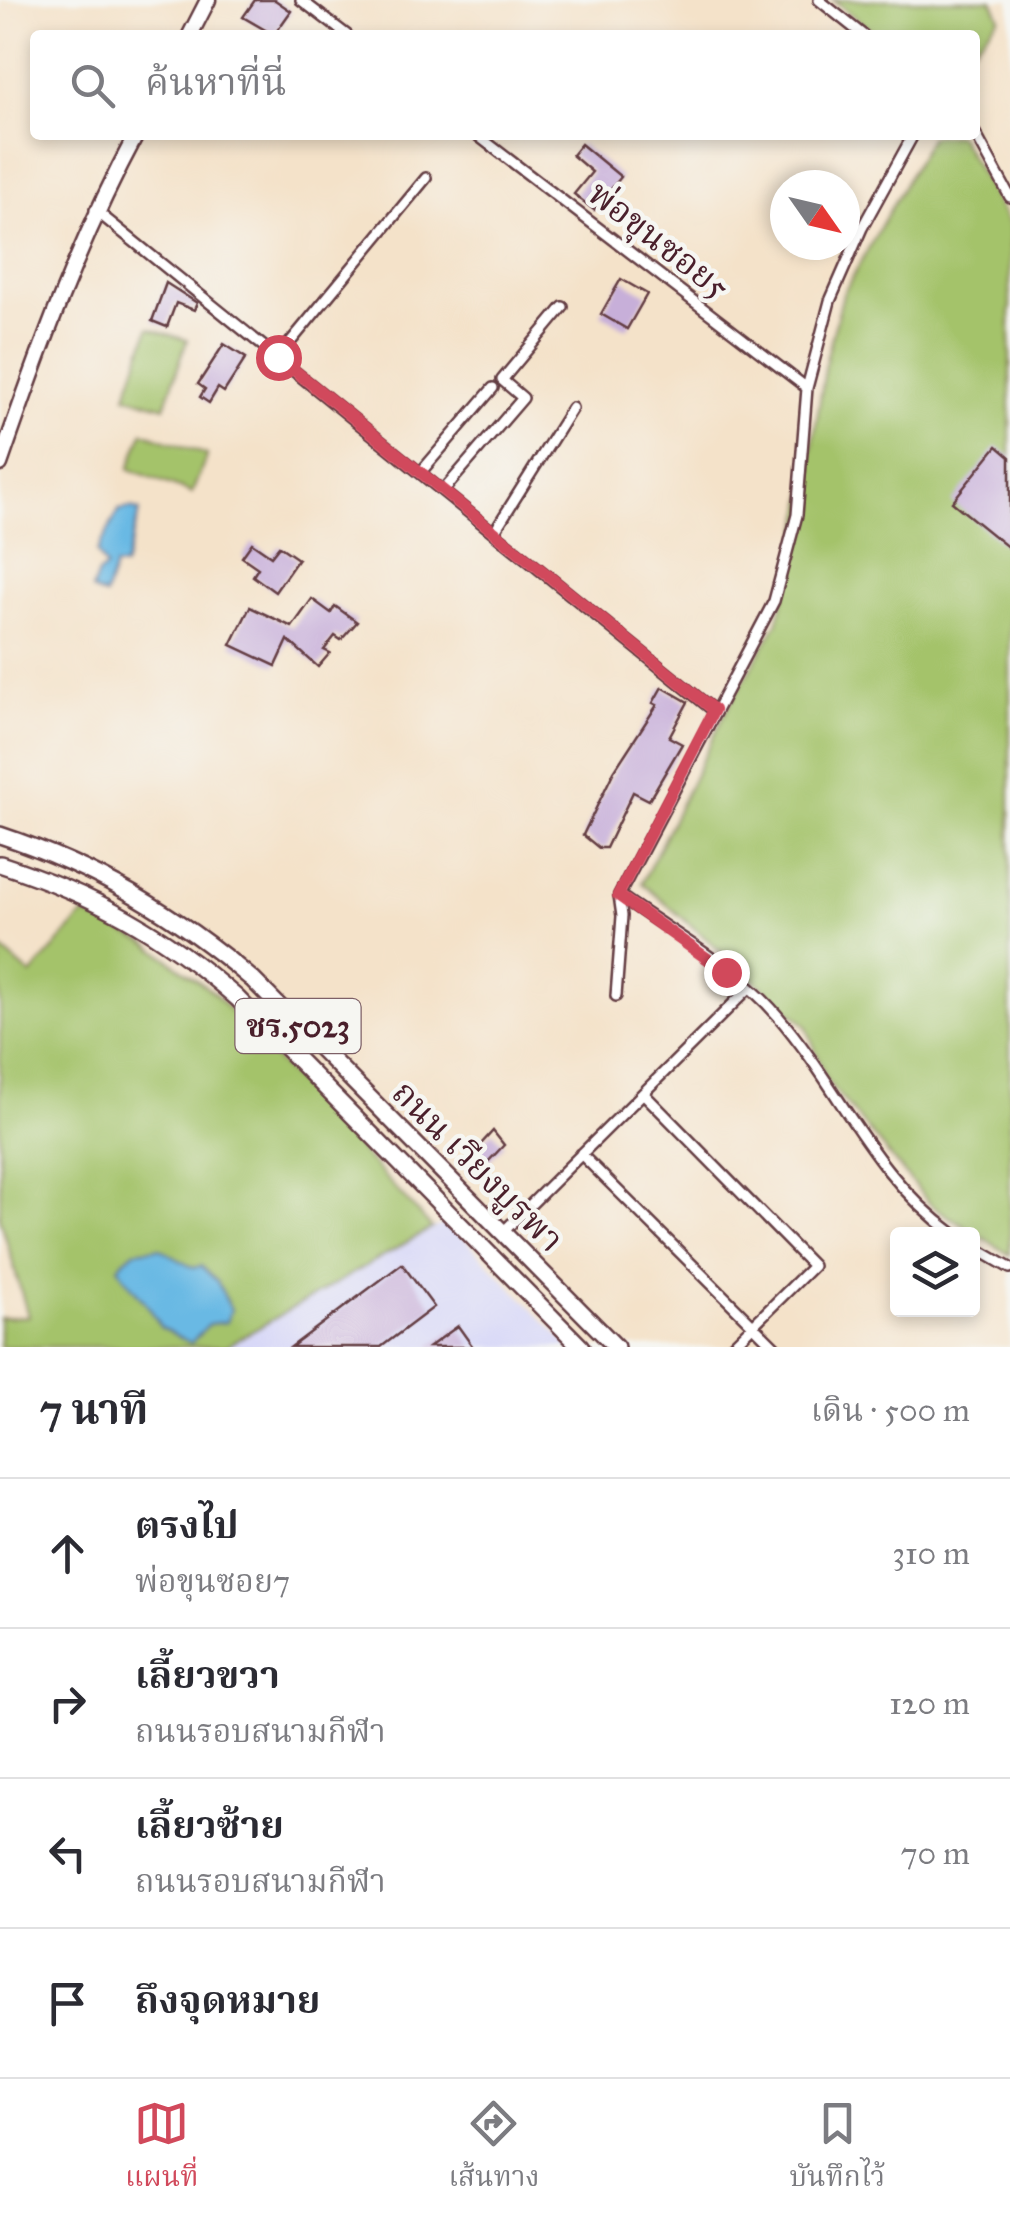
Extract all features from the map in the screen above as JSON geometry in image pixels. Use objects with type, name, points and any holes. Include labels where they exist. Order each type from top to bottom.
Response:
[{"type":"main road","points":[[193,30],[208,0]]},
{"type":"main road","points":[[0,464],[95,210],[133,140]]},
{"type":"main road","name":"ถนน เวียงบูรพา","points":[[0,835],[50,852],[132,890],[199,934],[253,980],[616,1347]]},
{"type":"main road","name":"ถนน เวียงบูรพา","points":[[0,864],[120,911],[185,952],[238,998],[581,1347]]},
{"type":"main road","points":[[532,1298],[550,1281]]},
{"type":"street","points":[[302,0],[341,30]]},
{"type":"street","points":[[818,0],[857,30]]},
{"type":"street","name":"พ่อขุนซอย5","points":[[484,140],[806,388]]},
{"type":"street","points":[[616,996],[622,916],[618,895],[774,601],[797,515],[806,388],[830,301],[862,228],[910,140]]},
{"type":"street","points":[[978,140],[1010,197]]},
{"type":"street","points":[[278,357],[426,178]]},
{"type":"street","points":[[95,210],[714,710]]},
{"type":"street","points":[[443,491],[523,398],[502,380],[563,307]]},
{"type":"street","points":[[420,473],[493,388]]},
{"type":"street","points":[[494,532],[572,408]]},
{"type":"street","points":[[618,895],[776,1014],[864,1144],[920,1209],[944,1227]]},
{"type":"street","points":[[502,1233],[747,990]]},
{"type":"street","points":[[643,1093],[812,1266],[731,1347]]},
{"type":"street","points":[[582,1154],[775,1347]]},
{"type":"street","points":[[980,1251],[1010,1268]]},
{"type":"shaded area","points":[[449,1223],[570,1347],[225,1347],[432,1228]]},
{"type":"green space","points":[[833,0],[992,0],[1000,17],[980,40],[980,30],[872,30]]},
{"type":"green space","points":[[929,140],[961,140],[1010,225],[1010,1255],[980,1236],[980,1227],[966,1227],[931,1205],[827,1081],[806,1025],[642,883],[723,717],[777,623],[794,562],[827,356],[843,294]]},
{"type":"green space","points":[[149,328],[187,340],[165,407],[126,396]]},
{"type":"green space","points":[[143,432],[207,455],[192,493],[129,469]]},
{"type":"green space","points":[[84,914],[147,943],[214,993],[432,1228],[225,1347],[0,1347],[0,1318],[28,1316],[0,1218],[0,948],[31,975]]},
{"type":"water","points":[[119,510],[140,511],[124,567],[115,566],[105,596],[92,590],[98,574],[106,568],[97,552]]},
{"type":"water","points":[[159,1248],[193,1268],[201,1266],[217,1281],[231,1310],[226,1322],[209,1324],[191,1343],[160,1327],[118,1267],[134,1251]]},
{"type":"building","points":[[255,0],[275,0],[291,11],[278,30],[265,30],[243,17]]},
{"type":"building","points":[[581,144],[621,177],[594,210],[574,194],[592,172],[572,155]]},
{"type":"building","points":[[621,279],[647,294],[627,329],[601,314]]},
{"type":"building","points":[[166,283],[197,303],[194,310],[176,303],[167,327],[152,321]]},
{"type":"building","points":[[224,344],[246,358],[224,392],[218,388],[209,403],[200,397],[205,389],[198,384]]},
{"type":"building","points":[[997,446],[1010,457],[1010,549],[952,502]]},
{"type":"building","points":[[252,543],[271,556],[279,546],[298,559],[275,592],[253,576],[258,568],[242,557]]},
{"type":"building","points":[[312,599],[331,613],[335,606],[357,622],[341,640],[335,636],[324,650],[330,653],[318,667],[288,640],[276,666],[231,645],[250,607],[292,627]]},
{"type":"building","points":[[662,687],[688,702],[669,737],[682,744],[649,800],[633,792],[606,848],[599,848],[583,835],[614,771],[657,705],[653,703]]},
{"type":"building","points":[[493,1131],[504,1145],[483,1167],[471,1155]]},
{"type":"building","points":[[402,1264],[434,1307],[381,1347],[291,1347]]},
{"type":"building","points":[[458,1326],[473,1347],[429,1347]]},
{"type":"route","points":[[278,357],[714,710],[618,895],[726,972]]}]
